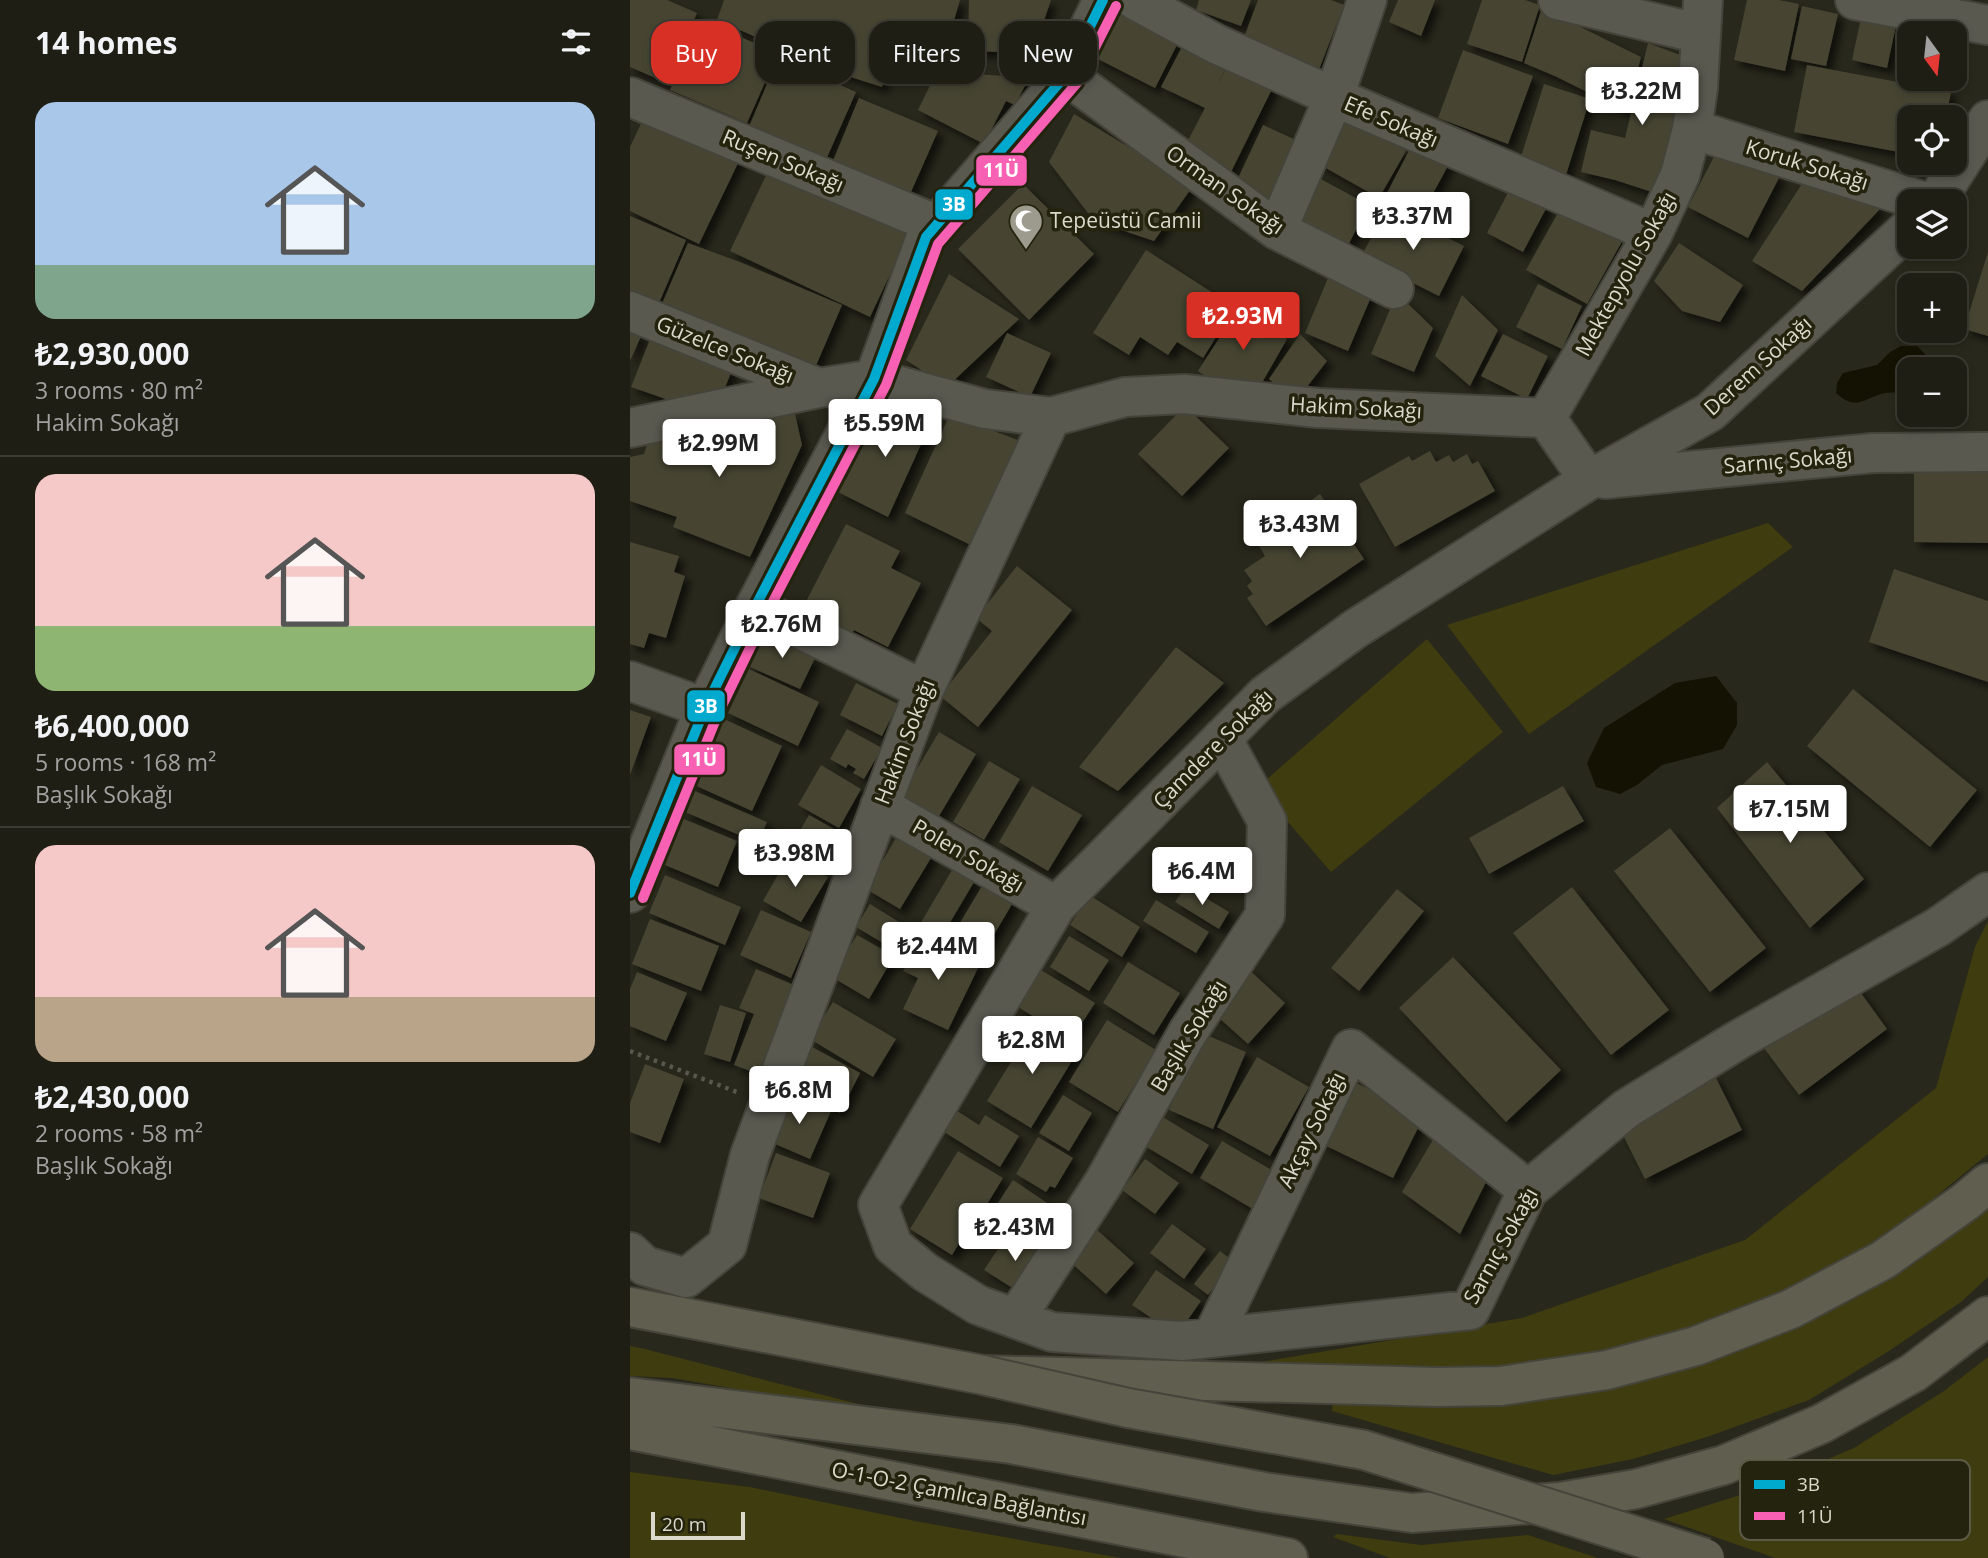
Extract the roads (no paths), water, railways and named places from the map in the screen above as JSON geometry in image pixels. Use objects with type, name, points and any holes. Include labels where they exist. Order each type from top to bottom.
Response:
[{"type":"highway","points":[[983,1375],[1437,1387],[1501,1386],[1607,1370],[1696,1346],[1791,1309],[1883,1260],[1988,1183]]},
{"type":"highway","points":[[630,1307],[983,1375],[1128,1408],[1364,1450],[1705,1558]]},
{"type":"highway","points":[[630,1396],[1011,1444],[1264,1492],[1412,1513],[1560,1502],[1636,1489],[1724,1465],[1821,1424],[1913,1373],[1988,1316]]},
{"type":"highway","name":"O-1-O-2 Çamlıca Bağlantısı","points":[[630,1430],[1288,1558]]},
{"type":"street","points":[[1093,21],[1103,0]]},
{"type":"street","name":"Efe Sokağı","points":[[1135,0],[1216,44],[1653,233]]},
{"type":"street","points":[[1277,230],[1334,97],[1367,0]]},
{"type":"street","points":[[1558,0],[1702,17]]},
{"type":"street","points":[[1855,0],[1988,25]]},
{"type":"street","name":"Mektepyolu Sokağı","points":[[1546,418],[1653,233],[1680,175],[1692,129],[1698,88],[1702,17]]},
{"type":"street","points":[[630,893],[705,708],[754,607],[874,379],[926,237],[1058,84]]},
{"type":"street","name":"Orman Sokağı","points":[[1078,84],[1277,230],[1394,289]]},
{"type":"street","name":"Ruşen Sokağı","points":[[630,97],[935,224]]},
{"type":"street","points":[[1944,189],[1988,120]]},
{"type":"street","name":"Koruk Sokağı","points":[[1692,129],[1897,193]]},
{"type":"street","name":"Derem Sokağı","points":[[1589,480],[1710,412],[1897,239]]},
{"type":"street","name":"Güzelce Sokağı","points":[[630,312],[819,388]]},
{"type":"street","points":[[632,426],[874,379]]},
{"type":"street","name":"Hakim Sokağı","points":[[874,379],[985,409],[1051,417],[1125,397],[1184,394],[1318,408],[1546,418]]},
{"type":"street","name":"Hakim Sokağı","points":[[630,1252],[645,1266],[686,1278],[727,1245],[750,1155],[924,690],[1051,417]]},
{"type":"street","points":[[1546,418],[1589,480]]},
{"type":"street","name":"Sarnıç Sokağı","points":[[1589,480],[1873,453],[1988,452]]},
{"type":"street","name":"Çamdere Sokağı","points":[[1016,1318],[978,1305],[925,1272],[893,1246],[878,1205],[1056,906],[1265,695],[1355,629],[1589,480]]},
{"type":"street","points":[[754,607],[924,690]]},
{"type":"street","points":[[630,681],[705,708]]},
{"type":"street","name":"Başlık Sokağı","points":[[1016,1318],[1104,1182],[1188,1031],[1265,915],[1267,821],[1222,738]]},
{"type":"street","name":"Polen Sokağı","points":[[880,806],[1056,906]]},
{"type":"street","name":"Sarnıç Sokağı","points":[[1016,1318],[1052,1332],[1182,1341],[1471,1310],[1528,1190],[1626,1109],[1738,1040],[1938,927],[1988,892]]},
{"type":"street","name":"Akçay Sokağı","points":[[1212,1338],[1351,1049],[1528,1190]]},
{"type":"place","name":"Tepeüstü Camii","points":[[1026,251]]}]
